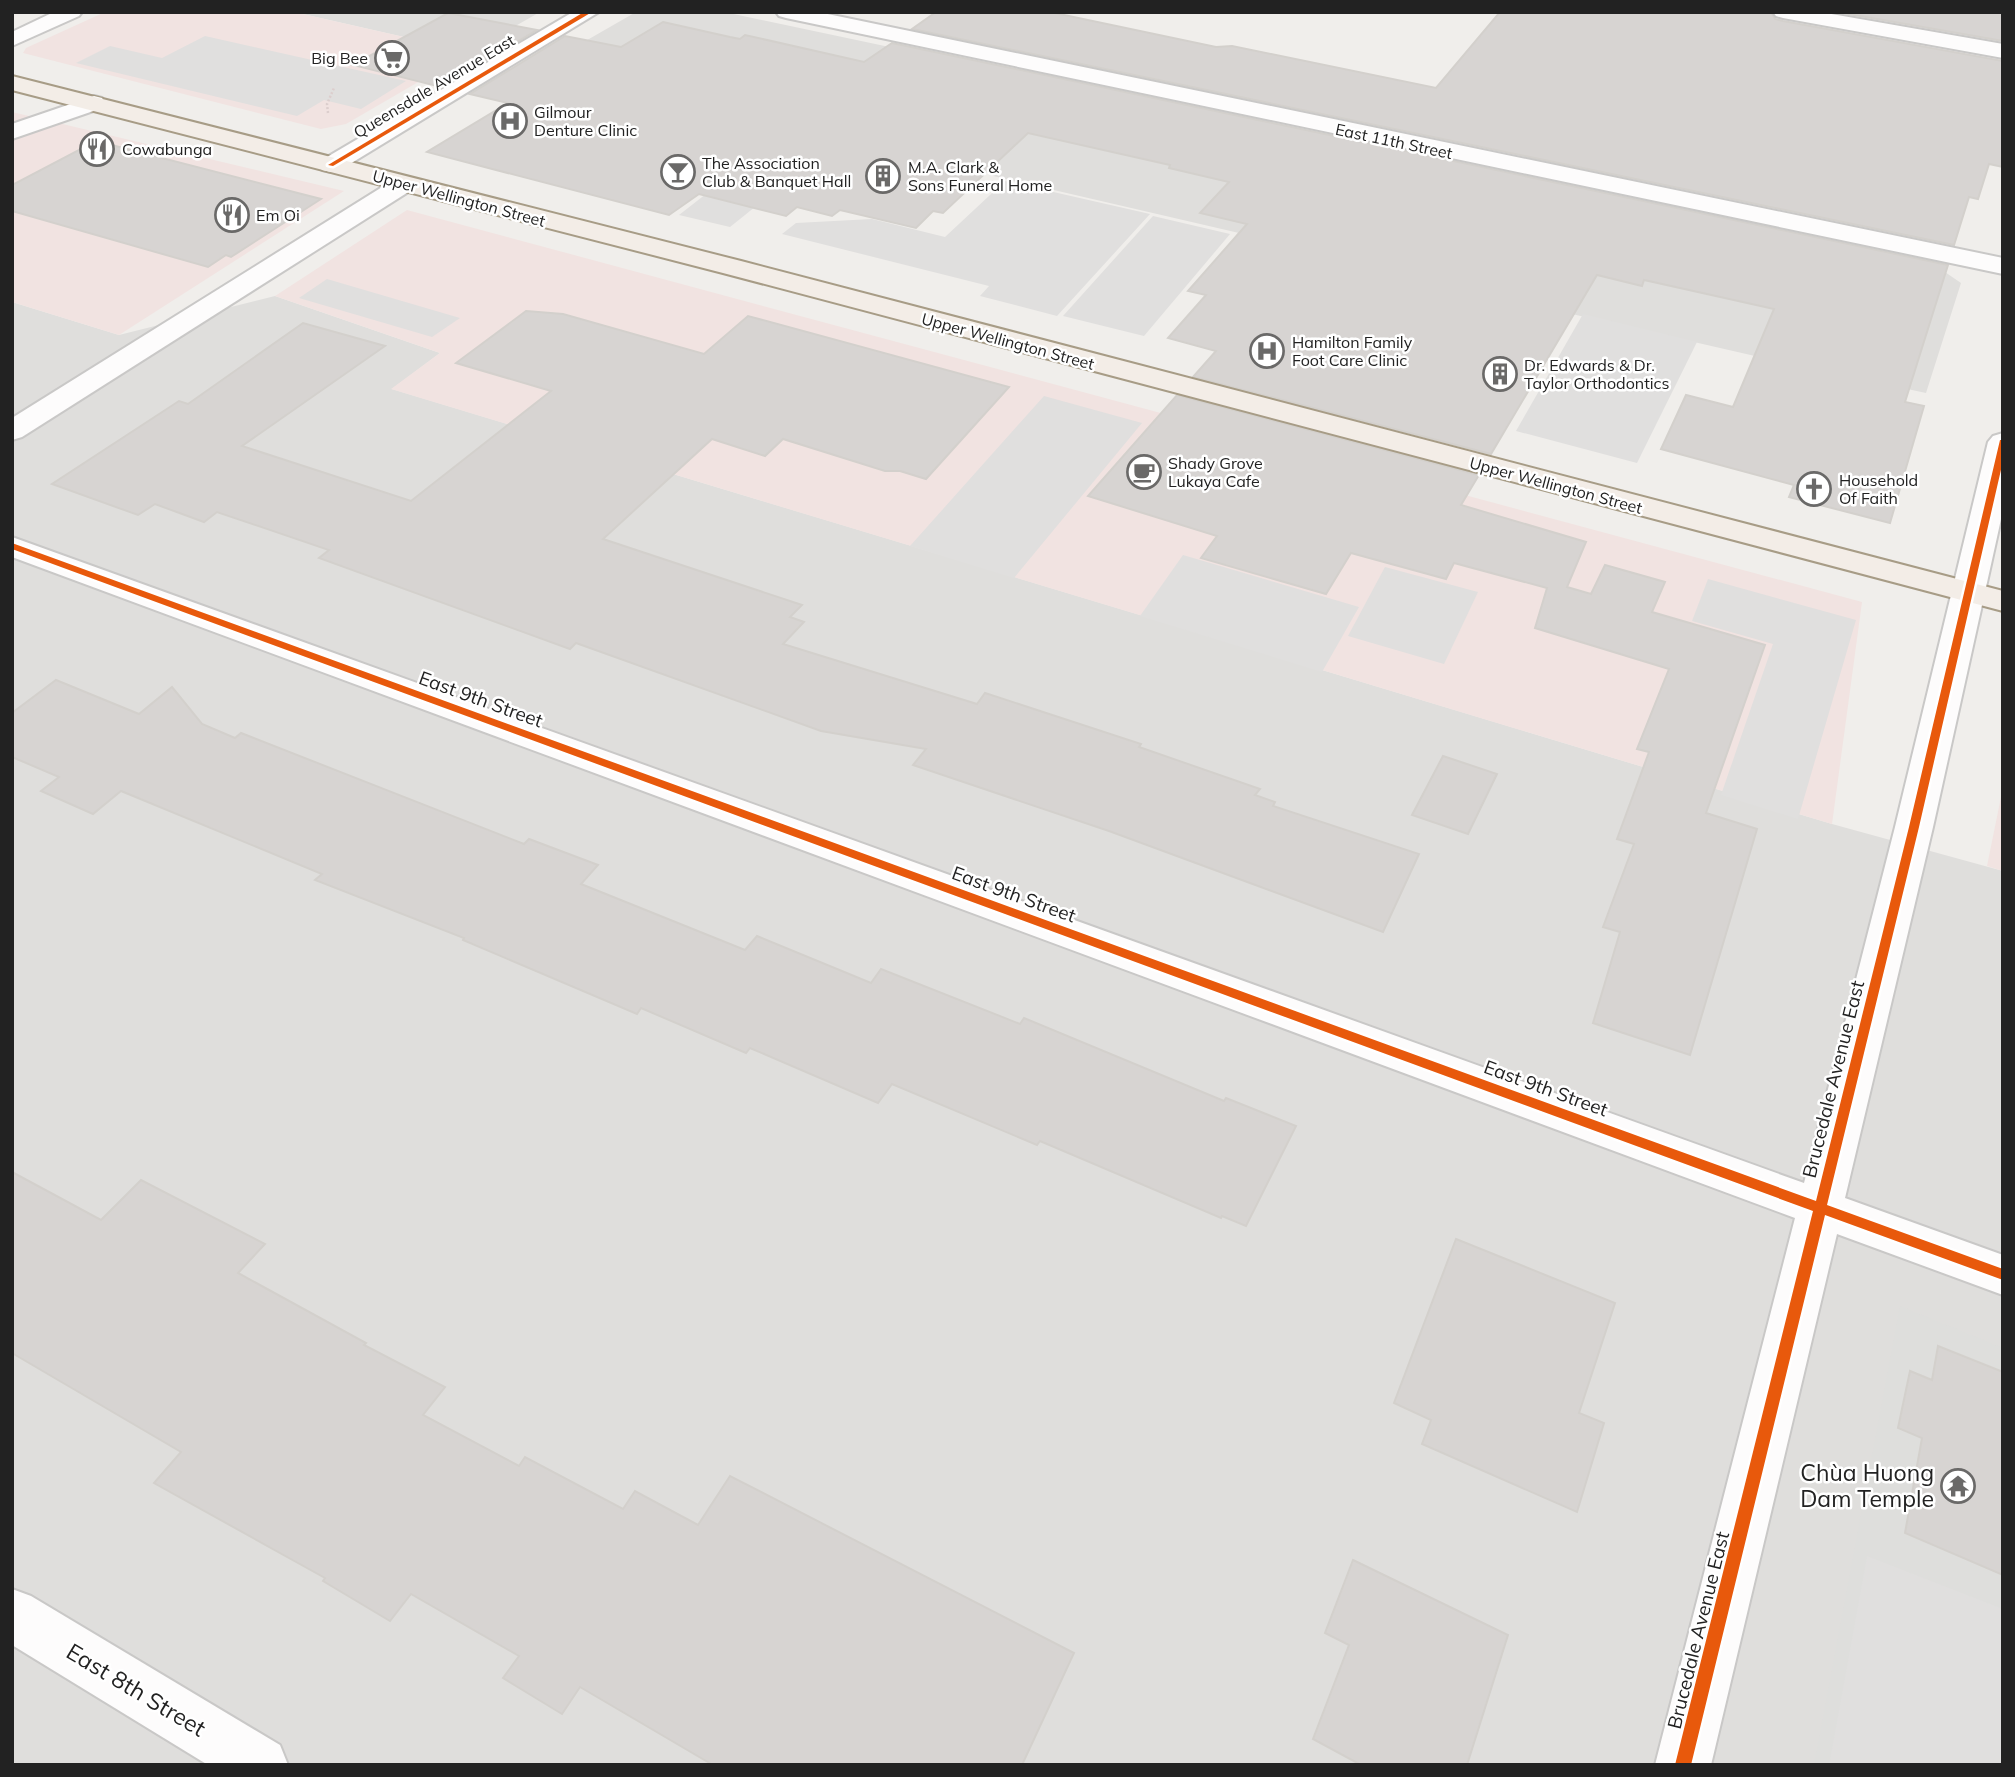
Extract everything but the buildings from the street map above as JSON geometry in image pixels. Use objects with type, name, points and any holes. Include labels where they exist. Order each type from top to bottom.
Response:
[{"type":"main road","name":"Upper Wellington Street","points":[[12,83],[1984,597]]},
{"type":"street","points":[[12,40],[72,12]]},
{"type":"street","name":"Queensdale Avenue East","points":[[331,165],[589,12]]},
{"type":"street","name":"East 11th Street","points":[[786,12],[2003,266]]},
{"type":"street","points":[[1783,12],[2003,51]]},
{"type":"street","points":[[12,132],[94,103]]},
{"type":"street","points":[[12,431],[404,184]]},
{"type":"street","name":"Brucedale Avenue East","points":[[1683,1765],[1914,827],[1984,597],[2003,443]]},
{"type":"street","name":"East 9th Street","points":[[12,546],[2003,1275]]},
{"type":"street","name":"East 8th Street","points":[[12,1615],[260,1765]]},
{"type":"path","points":[[329,117],[327,104],[334,88]]},
{"type":"shaded area","points":[[105,12],[294,12],[470,52],[346,124],[321,129],[23,53],[26,48]]},
{"type":"shaded area","points":[[294,12],[540,12],[470,52]]},
{"type":"shaded area","points":[[636,12],[724,12],[1942,270],[1961,283],[1926,393],[1236,237],[1239,233],[989,175],[993,170],[542,66]]},
{"type":"shaded area","points":[[205,36],[406,81],[361,109],[324,100],[297,116],[76,63],[110,46],[162,58]]},
{"type":"shaded area","points":[[12,112],[344,191],[119,335],[12,302]]},
{"type":"shaded area","points":[[761,151],[810,163],[730,227],[679,215]]},
{"type":"shaded area","points":[[1005,181],[1150,214],[1057,316],[980,296],[989,286],[782,234],[796,223],[872,219],[945,237]]},
{"type":"shaded area","points":[[407,210],[1862,602],[1832,824],[391,389],[440,353],[275,296]]},
{"type":"shaded area","points":[[1153,216],[1230,234],[1144,336],[1063,316]]},
{"type":"shaded area","points":[[327,279],[460,318],[432,337],[299,298]]},
{"type":"shaded area","points":[[275,296],[440,353],[392,389],[1832,824],[2003,871],[2003,1765],[12,1765],[12,302],[119,335]]},
{"type":"shaded area","points":[[1583,314],[1697,342],[1637,463],[1516,431]]},
{"type":"shaded area","points":[[1044,396],[1142,423],[1014,578],[910,546]]},
{"type":"shaded area","points":[[1183,555],[1359,607],[1322,672],[1140,616]]},
{"type":"shaded area","points":[[1385,567],[1478,592],[1444,664],[1348,636]]},
{"type":"shaded area","points":[[1708,579],[1856,620],[1798,819],[1721,795],[1773,644],[1692,621]]},
{"type":"shaded area","points":[[2003,787],[2003,871],[1987,866]]},
{"type":"shaded area","points":[[1900,1306],[2003,1348],[2003,1765],[1814,1765]]},
{"type":"shaded area","points":[[1867,1556],[2003,1609],[2003,1765],[1829,1765]]},
{"type":"cycle path","points":[[331,165],[589,12]]},
{"type":"cycle path","points":[[1683,1765],[1914,827],[2003,442]]},
{"type":"cycle path","points":[[12,546],[2003,1275]]},
{"type":"place","name":"Big Bee","points":[[392,58]]},
{"type":"place","name":"Gilmour Denture Clinic","points":[[510,121]]},
{"type":"place","name":"Cowabunga","points":[[97,149]]},
{"type":"place","name":"The Association Club & Banquet Hall","points":[[678,172]]},
{"type":"place","name":"M.A. Clark & Sons Funeral Home","points":[[883,176]]},
{"type":"place","name":"Em Oi","points":[[232,215]]},
{"type":"place","name":"Hamilton Family Foot Care Clinic","points":[[1267,351]]},
{"type":"place","name":"Dr. Edwards & Dr. Taylor Orthodontics","points":[[1500,374]]},
{"type":"place","name":"Shady Grove Lukaya Cafe","points":[[1144,472]]},
{"type":"place","name":"Household Of Faith","points":[[1814,489]]},
{"type":"place","name":"Chùa Huong Dam Temple","points":[[1958,1486]]}]
